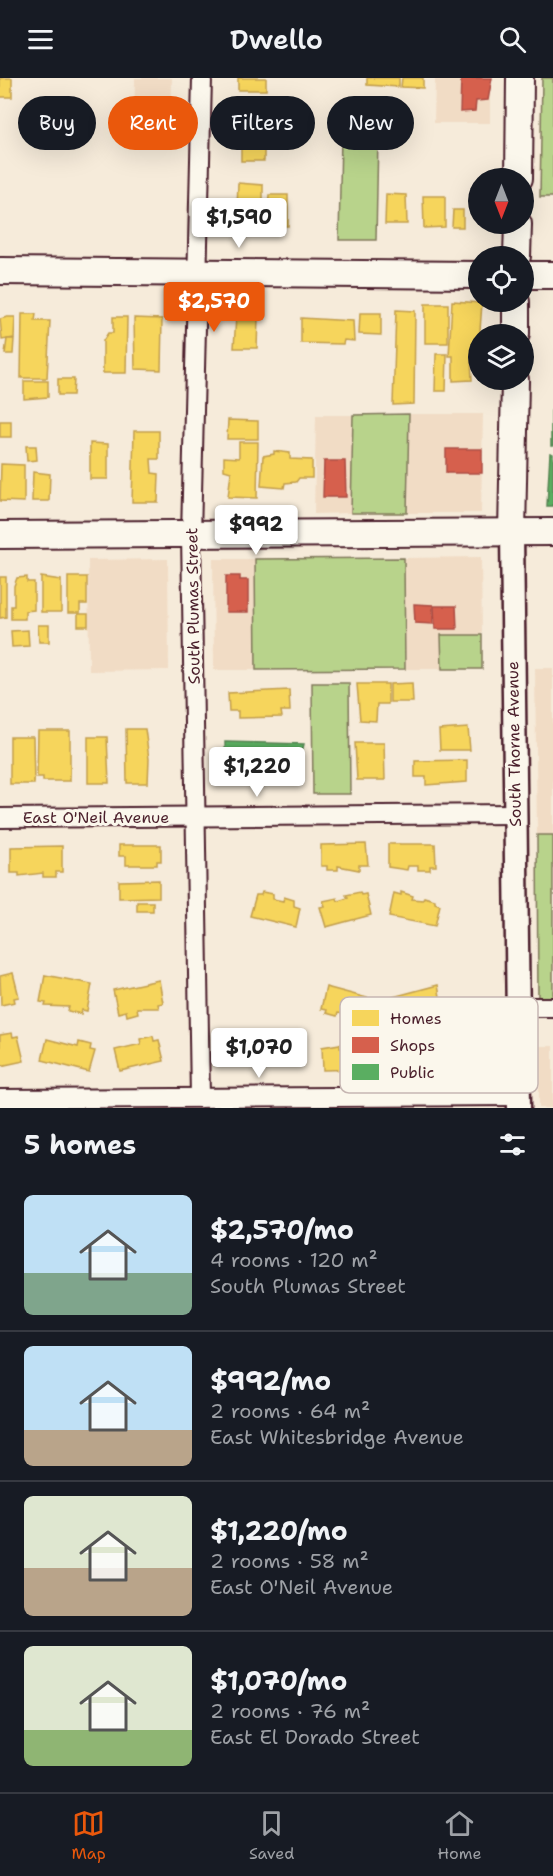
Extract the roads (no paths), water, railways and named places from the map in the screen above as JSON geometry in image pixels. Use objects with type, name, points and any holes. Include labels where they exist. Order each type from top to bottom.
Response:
[{"type":"main road","points":[[519,168],[520,78]]},
{"type":"main road","points":[[0,271],[468,275]]},
{"type":"main road","points":[[534,275],[553,275]]},
{"type":"main road","name":"South Thorne Avenue","points":[[512,533],[515,390]]},
{"type":"main road","points":[[0,535],[553,532]]},
{"type":"street","name":"South Plumas Street","points":[[200,1098],[191,535],[202,78]]},
{"type":"street","name":"South Thorne Avenue","points":[[512,533],[518,997]]},
{"type":"street","name":"East O'Neil Avenue","points":[[0,818],[515,814]]},
{"type":"street","points":[[0,1099],[200,1098],[519,1102]]}]
